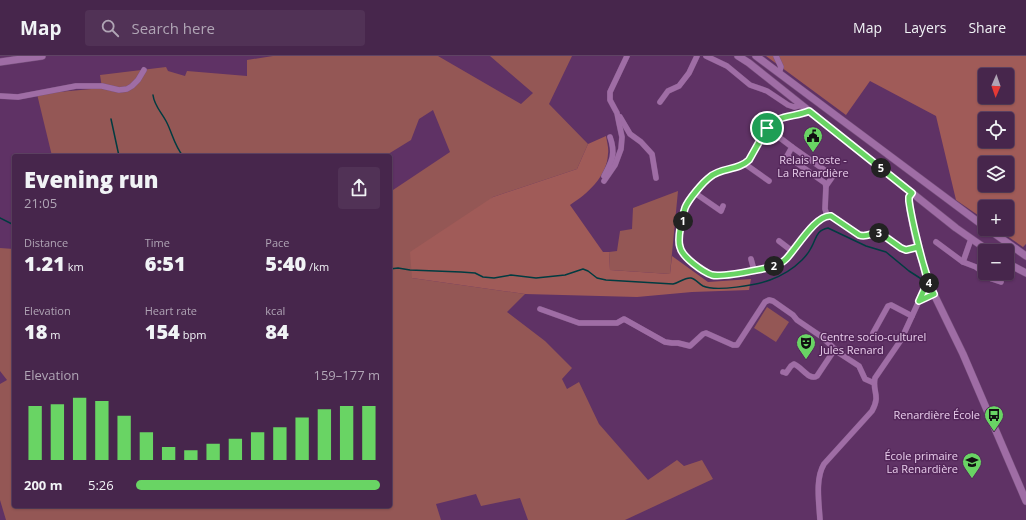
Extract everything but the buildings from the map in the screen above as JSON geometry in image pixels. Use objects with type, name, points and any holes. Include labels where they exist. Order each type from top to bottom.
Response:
[{"type":"street","points":[[0,62],[42,56]]},
{"type":"street","points":[[627,56],[610,92],[610,100],[630,134],[641,142],[652,154],[656,178]]},
{"type":"street","points":[[660,102],[668,91],[679,86],[689,73],[697,56]]},
{"type":"street","points":[[706,56],[727,66],[750,85],[767,91],[788,105],[794,107],[802,105]]},
{"type":"street","points":[[738,56],[749,63],[920,200],[978,244]]},
{"type":"street","points":[[756,56],[978,222]]},
{"type":"street","points":[[776,56],[781,67],[779,73]]},
{"type":"street","points":[[0,96],[18,97],[76,86],[102,86],[119,90],[127,89],[138,80],[144,70]]},
{"type":"street","points":[[809,111],[801,115],[773,121],[767,128],[749,160],[745,164],[709,177],[695,193],[685,208],[679,240],[680,248],[683,254],[700,268],[712,275],[729,274],[779,265],[822,217],[827,215],[837,219],[859,235],[862,236],[880,233],[906,250],[918,247]]},
{"type":"street","points":[[610,137],[614,149],[610,164],[602,180],[604,181],[615,165],[621,149],[622,137],[617,113]]},
{"type":"street","points":[[767,128],[833,176],[826,186],[825,209],[827,215]]},
{"type":"street","points":[[792,147],[787,156],[825,183],[826,186]]},
{"type":"street","points":[[745,164],[769,181]]},
{"type":"street","points":[[695,193],[721,211],[723,206]]},
{"type":"street","points":[[912,193],[909,197],[909,201],[918,247],[930,286],[963,354],[1026,502]]},
{"type":"street","points":[[912,216],[913,211],[920,200]]},
{"type":"street","points":[[998,236],[1026,256]]},
{"type":"street","points":[[998,236],[1026,261]]},
{"type":"street","points":[[963,262],[971,239]]},
{"type":"street","points":[[778,242],[792,252]]},
{"type":"street","points":[[936,242],[963,262],[976,267],[992,279],[1001,282]]},
{"type":"street","points":[[751,259],[754,270]]},
{"type":"street","points":[[1014,267],[1026,273]]},
{"type":"street","points":[[820,520],[819,479],[821,469],[872,411],[876,404],[877,396],[874,383],[875,378],[901,340],[924,290],[930,286]]},
{"type":"street","points":[[919,301],[934,294]]},
{"type":"street","points":[[540,309],[579,323],[617,324],[624,319],[665,342],[672,344],[678,343],[690,346],[706,333],[733,345],[737,345],[765,302],[769,300],[773,301],[793,315],[797,320],[822,337],[838,353],[859,366],[865,379],[874,383]]},
{"type":"street","points":[[873,333],[888,306],[892,305],[912,316]]},
{"type":"street","points":[[783,372],[786,373],[794,364],[811,378],[814,378],[817,376],[835,349]]},
{"type":"shaded area","points":[[273,56],[438,56],[521,104],[533,93],[490,56],[572,56],[549,104],[588,144],[577,169],[493,197],[412,278],[525,294],[507,312],[545,341],[572,368],[562,379],[567,389],[579,382],[599,424],[648,480],[677,460],[684,466],[702,460],[713,479],[625,520],[528,520],[520,498],[481,506],[476,494],[436,504],[441,520],[6,520],[0,500],[0,384],[7,380],[0,371],[0,248],[12,249],[12,508],[392,508],[392,191],[450,152],[433,110],[419,119],[411,140],[388,154],[52,154],[37,94],[102,88],[100,75],[166,67],[168,71],[185,76],[187,71],[247,76],[247,60]]},
{"type":"shaded area","points":[[766,56],[1026,56],[1026,244],[1023,247],[1007,236],[1014,236],[1014,200],[978,200],[978,215],[956,200],[936,116],[870,81],[846,115]]},
{"type":"shaded area","points":[[606,136],[608,152],[604,170],[595,184],[583,196],[570,205],[603,252],[609,252],[610,270],[670,274],[672,256],[708,282],[751,279],[749,290],[692,292],[637,297],[525,294],[412,278],[410,252],[493,197],[577,169],[588,144]]},
{"type":"shaded area","points":[[678,191],[670,274],[610,270],[609,252],[617,251],[620,231],[632,229],[633,208]]},
{"type":"shaded area","points":[[767,307],[789,322],[776,342],[754,328]]},
{"type":"waterway","points":[[153,95],[156,105],[166,121],[177,147],[182,154]]},
{"type":"waterway","points":[[111,119],[119,154]]},
{"type":"waterway","points":[[0,218],[12,224]]},
{"type":"waterway","points":[[392,269],[475,273],[483,277],[494,278],[511,275],[536,278],[565,275],[583,269],[597,278],[606,280],[673,284],[686,278],[691,278],[709,288],[726,288],[747,286],[764,282],[787,272],[806,256],[818,233],[828,228],[866,246],[886,252],[909,271],[923,280]]},
{"type":"place","name":"Relais Poste - La Renardière","points":[[813,153]]},
{"type":"place","name":"Centre socio-culturel Jules Renard","points":[[806,360]]},
{"type":"place","name":"Renardière École","points":[[994,432]]},
{"type":"place","name":"École primaire La Renardière","points":[[972,479]]},
{"type":"route","points":[[767,128],[749,160],[745,164],[709,177],[687,204],[679,240],[680,248],[688,259],[705,272],[712,275],[740,273],[773,267],[779,265],[785,260],[817,222],[822,217],[827,215],[837,219],[859,235],[868,236],[880,233],[906,250],[918,247],[928,282],[930,286],[924,290],[919,301],[934,294],[928,282],[926,272],[916,240],[909,201],[909,197],[912,193],[809,111],[801,115],[773,121],[767,128]]}]
